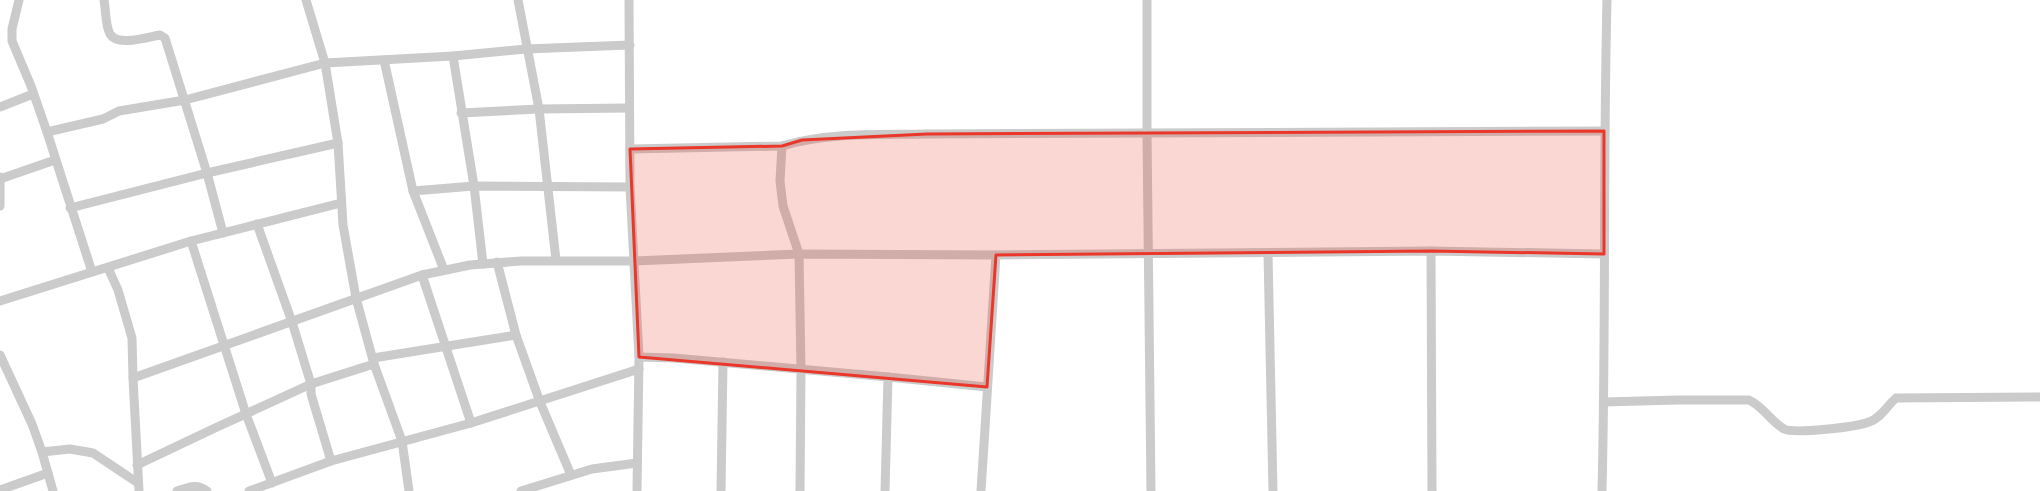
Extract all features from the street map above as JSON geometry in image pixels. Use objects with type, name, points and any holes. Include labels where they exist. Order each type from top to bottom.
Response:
[{"type":"street","points":[[19,0],[11,35],[47,132],[70,208],[92,272]]},
{"type":"street","points":[[104,0],[110,34],[115,39],[122,41],[160,35],[163,36],[185,100],[207,173],[222,233]]},
{"type":"street","points":[[306,0],[325,63],[338,143],[340,203],[356,298],[373,361],[402,441],[410,491]]},
{"type":"street","points":[[518,0],[526,49],[539,109],[556,260]]},
{"type":"street","points":[[629,0],[630,187],[639,357],[637,491]]},
{"type":"street","points":[[1147,0],[1151,491]]},
{"type":"street","points":[[1602,491],[1604,402],[1604,131],[1608,0]]},
{"type":"street","points":[[47,132],[102,119],[120,111],[185,100],[325,63],[453,56],[526,49],[630,45]]},
{"type":"street","points":[[453,56],[474,186],[483,264]]},
{"type":"street","points":[[384,60],[413,191],[444,270]]},
{"type":"street","points":[[0,107],[33,94]]},
{"type":"street","points":[[461,113],[539,109],[629,108]]},
{"type":"street","points":[[630,149],[782,146],[802,140],[830,136],[927,134],[1604,131]]},
{"type":"street","points":[[70,208],[207,173],[338,143]]},
{"type":"street","points":[[782,146],[780,181],[783,206],[799,254],[801,370],[800,491]]},
{"type":"street","points":[[0,206],[0,178],[55,160]]},
{"type":"street","points":[[413,191],[474,186],[630,187]]},
{"type":"street","points":[[0,301],[191,241],[340,203]]},
{"type":"street","points":[[257,224],[292,322],[311,384],[311,394],[331,461]]},
{"type":"street","points":[[191,241],[246,414],[272,483]]},
{"type":"street","points":[[133,378],[422,275],[444,270],[498,262],[556,260],[634,261],[799,254],[1150,255],[1431,251],[1604,254]]},
{"type":"street","points":[[1431,251],[1432,491]]},
{"type":"street","points":[[1268,253],[1273,491]]},
{"type":"street","points":[[981,491],[996,255]]},
{"type":"street","points":[[498,262],[516,335],[540,402],[571,475]]},
{"type":"street","points":[[108,268],[118,290],[132,338],[139,487]]},
{"type":"street","points":[[422,275],[470,423]]},
{"type":"street","points":[[138,465],[311,384],[373,361],[516,335]]},
{"type":"street","points":[[0,355],[32,424],[53,491]]},
{"type":"street","points":[[639,357],[723,362],[987,387]]},
{"type":"street","points":[[721,491],[723,362]]},
{"type":"street","points":[[249,491],[331,461],[470,423],[639,370]]},
{"type":"street","points":[[885,491],[888,377]]},
{"type":"street","points":[[1604,402],[1749,400],[1759,404],[1778,424],[1786,429],[1798,432],[1869,422],[1880,416],[1887,405],[1896,398],[2040,397]]},
{"type":"street","points":[[42,452],[70,449],[93,453],[139,487]]},
{"type":"street","points":[[520,491],[592,469],[637,463]]},
{"type":"street","points":[[0,490],[48,473]]},
{"type":"street","points":[[178,491],[195,486],[202,487],[207,491]]},
{"type":"highlighted area","points":[[1604,131],[1604,254],[1431,251],[996,255],[987,387],[639,357],[630,149],[782,146],[802,140],[927,134]]}]
